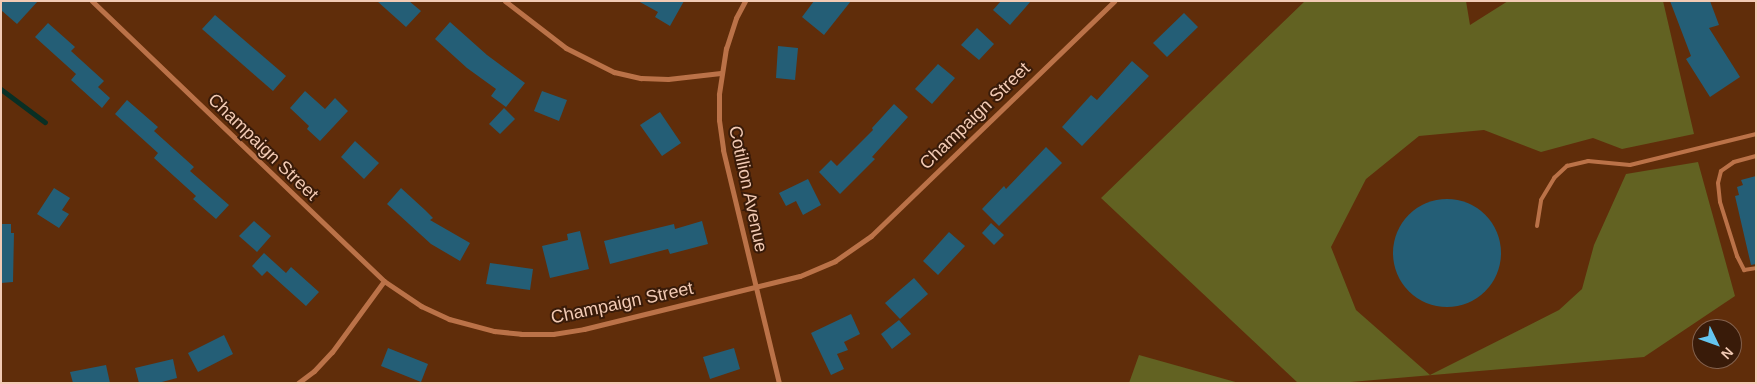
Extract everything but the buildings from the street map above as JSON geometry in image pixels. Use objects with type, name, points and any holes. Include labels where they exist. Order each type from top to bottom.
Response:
[{"type":"street","name":"Champaign Street","points":[[92,1],[384,282],[421,306],[449,319],[494,331],[521,334],[553,334],[584,329],[756,287],[813,272],[848,254],[871,236],[1114,1]]},
{"type":"street","points":[[505,1],[566,48],[602,68],[641,78],[668,79],[721,73]]},
{"type":"street","name":"Cotillion Avenue","points":[[745,1],[729,40],[721,73],[719,120],[723,150],[779,383]]},
{"type":"street","points":[[298,383],[314,371],[332,352],[384,282]]},
{"type":"lane","points":[[1537,226],[1541,200],[1554,178],[1567,166],[1588,161],[1630,165],[1756,134]]},
{"type":"lane","points":[[1756,156],[1734,162],[1721,171],[1718,183],[1720,202],[1737,256],[1744,270],[1756,268]]},
{"type":"shaded area","points":[[1305,1],[1466,1],[1470,25],[1508,1],[1663,1],[1694,134],[1622,149],[1593,138],[1541,152],[1484,130],[1419,136],[1366,179],[1331,247],[1356,310],[1430,375],[1559,310],[1582,289],[1594,245],[1626,174],[1698,162],[1735,296],[1701,319],[1692,319],[1692,325],[1644,357],[1339,383],[1298,383],[1101,198]]},
{"type":"shaded area","points":[[1139,355],[1239,383],[1129,383]]},
{"type":"waterway","points":[[1,89],[45,122]]}]
